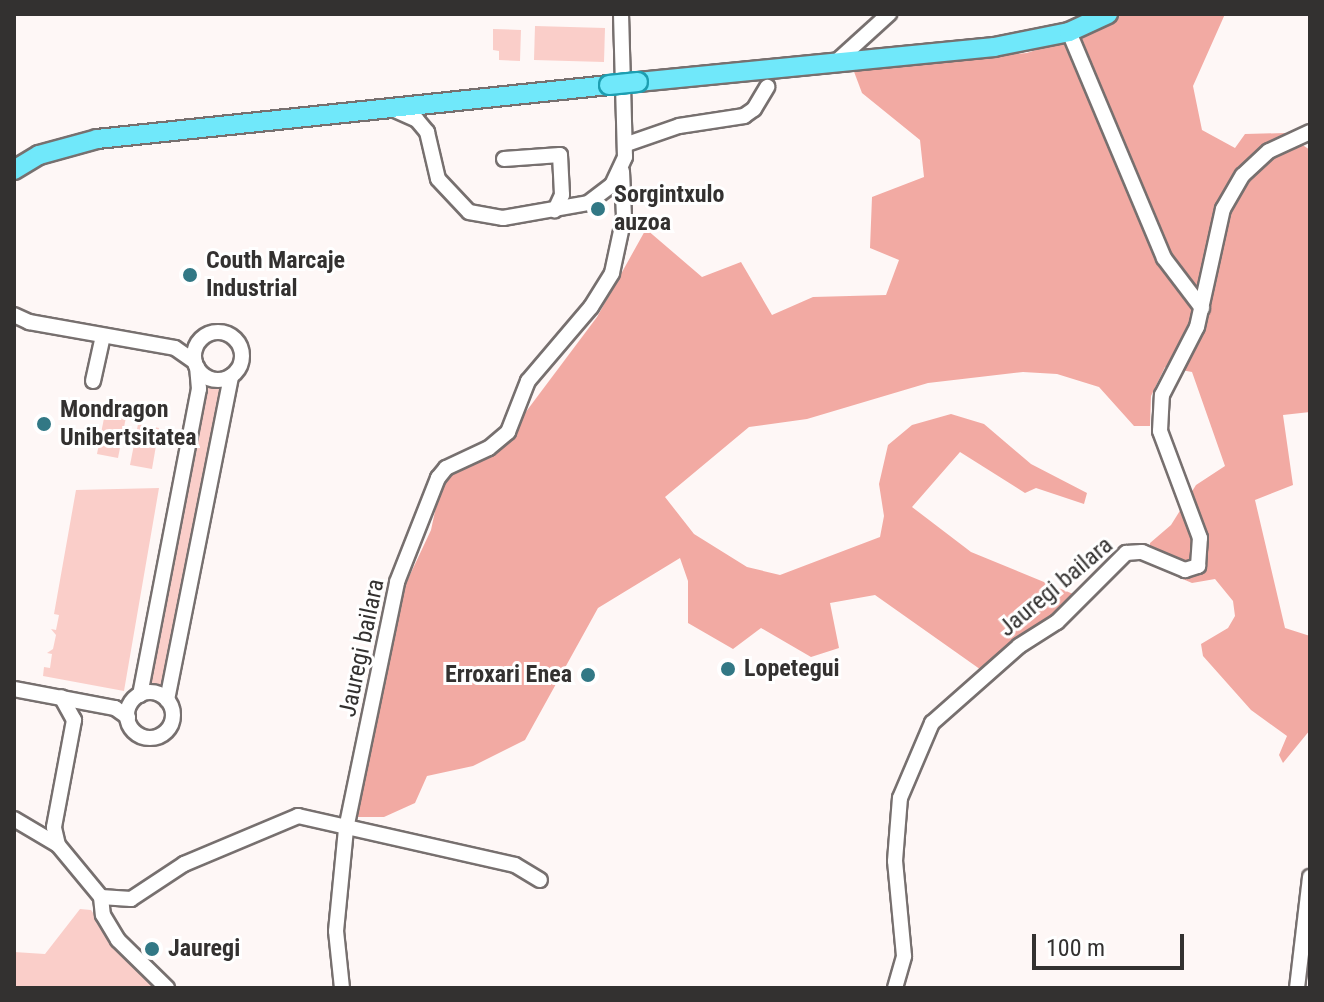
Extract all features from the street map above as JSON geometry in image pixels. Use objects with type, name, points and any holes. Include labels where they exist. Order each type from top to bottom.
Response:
[{"type":"main road","points":[[14,170],[39,155],[97,139],[395,110],[843,57],[994,47],[1069,32],[1108,14]]},
{"type":"street","name":"Jauregi bailara","points":[[342,988],[336,931],[346,829],[397,582],[423,525],[427,502],[446,468],[489,448],[508,432],[528,381],[591,307],[612,273],[624,217],[622,171],[627,144],[621,14]]},
{"type":"street","points":[[843,57],[889,14]]},
{"type":"street","points":[[1069,32],[1164,258],[1202,308]]},
{"type":"street","points":[[627,144],[679,126],[744,116],[754,109],[767,87]]},
{"type":"street","points":[[427,132],[438,105]]},
{"type":"street","points":[[395,110],[417,120],[427,132],[438,179],[469,212],[503,218],[588,203],[622,171]]},
{"type":"street","name":"Jauregi bailara","points":[[895,988],[904,956],[895,861],[900,798],[932,723],[1019,646],[1057,622],[1126,553],[1142,552],[1185,570],[1198,566],[1200,538],[1160,431],[1160,410],[1167,378],[1202,308],[1223,209],[1243,175],[1269,151],[1310,132]]},
{"type":"street","points":[[504,159],[560,155],[563,184],[555,210]]},
{"type":"street","points":[[563,184],[588,203]]},
{"type":"street","points":[[17,320],[180,350],[213,380],[231,376]]},
{"type":"street","points":[[180,350],[214,333],[236,341],[241,362],[231,376],[167,700],[172,721],[155,737],[137,734],[128,706],[199,389],[196,365],[199,342]]},
{"type":"street","points":[[93,381],[103,336]]},
{"type":"street","points":[[14,689],[100,704],[128,706],[155,693],[167,700]]},
{"type":"street","points":[[46,832],[74,720],[61,697]]},
{"type":"street","points":[[74,720],[100,704]]},
{"type":"street","points":[[101,897],[131,899],[184,864],[286,817],[410,838],[515,865],[540,880]]},
{"type":"street","points":[[14,819],[46,832],[101,897],[103,915],[118,940],[167,988]]},
{"type":"street","points":[[1297,988],[1310,877]]},
{"type":"shaded area","points":[[1123,14],[1225,14],[1193,86],[1202,130],[1235,148],[1245,134],[1285,133],[1310,150],[1310,412],[1283,415],[1293,485],[1255,500],[1285,628],[1310,636],[1310,730],[1283,763],[1279,755],[1287,736],[1251,710],[1203,656],[1201,644],[1228,628],[1235,616],[1233,601],[1215,579],[1192,583],[1150,565],[1150,543],[1171,525],[1196,485],[1225,466],[1192,372],[1165,367],[1151,396],[1150,426],[1134,426],[1099,387],[1057,374],[1023,372],[928,383],[807,419],[749,427],[665,497],[694,534],[747,567],[780,575],[880,537],[884,516],[879,484],[888,445],[912,425],[951,414],[984,424],[1031,464],[1087,493],[1084,504],[1036,488],[1025,493],[960,452],[912,507],[971,552],[1078,596],[984,672],[875,595],[830,603],[839,648],[811,657],[761,628],[733,649],[688,623],[688,581],[680,558],[598,608],[525,740],[473,766],[427,776],[415,803],[384,817],[355,817],[400,596],[431,530],[440,488],[449,471],[510,433],[597,317],[646,229],[702,277],[741,262],[772,315],[813,297],[886,295],[899,260],[870,248],[872,197],[924,177],[920,140],[862,93],[853,69],[1027,53],[1098,29]]},
{"type":"shaded area","points":[[535,26],[605,28],[604,62],[534,60]]},
{"type":"shaded area","points":[[493,29],[521,30],[520,61],[499,60],[499,51],[493,50]]},
{"type":"shaded area","points":[[203,382],[222,385],[166,689],[147,686]]},
{"type":"shaded area","points":[[105,413],[126,417],[118,458],[97,454]]},
{"type":"shaded area","points":[[138,424],[159,428],[152,469],[130,465]]},
{"type":"shaded area","points":[[159,488],[124,691],[43,676],[44,667],[50,668],[52,654],[47,653],[53,649],[56,635],[51,629],[56,630],[59,615],[54,614],[76,490]]},
{"type":"shaded area","points":[[80,909],[91,910],[122,956],[159,988],[14,988],[14,952],[45,954]]},
{"type":"place","name":"Sorgintxulo auzoa","points":[[598,209]]},
{"type":"place","name":"Couth Marcaje Industrial","points":[[190,275]]},
{"type":"place","name":"Mondragon Unibertsitatea","points":[[44,424]]},
{"type":"place","name":"Lopetegui","points":[[728,669]]},
{"type":"place","name":"Erroxari Enea","points":[[588,675]]},
{"type":"place","name":"Jauregi","points":[[152,949]]}]
